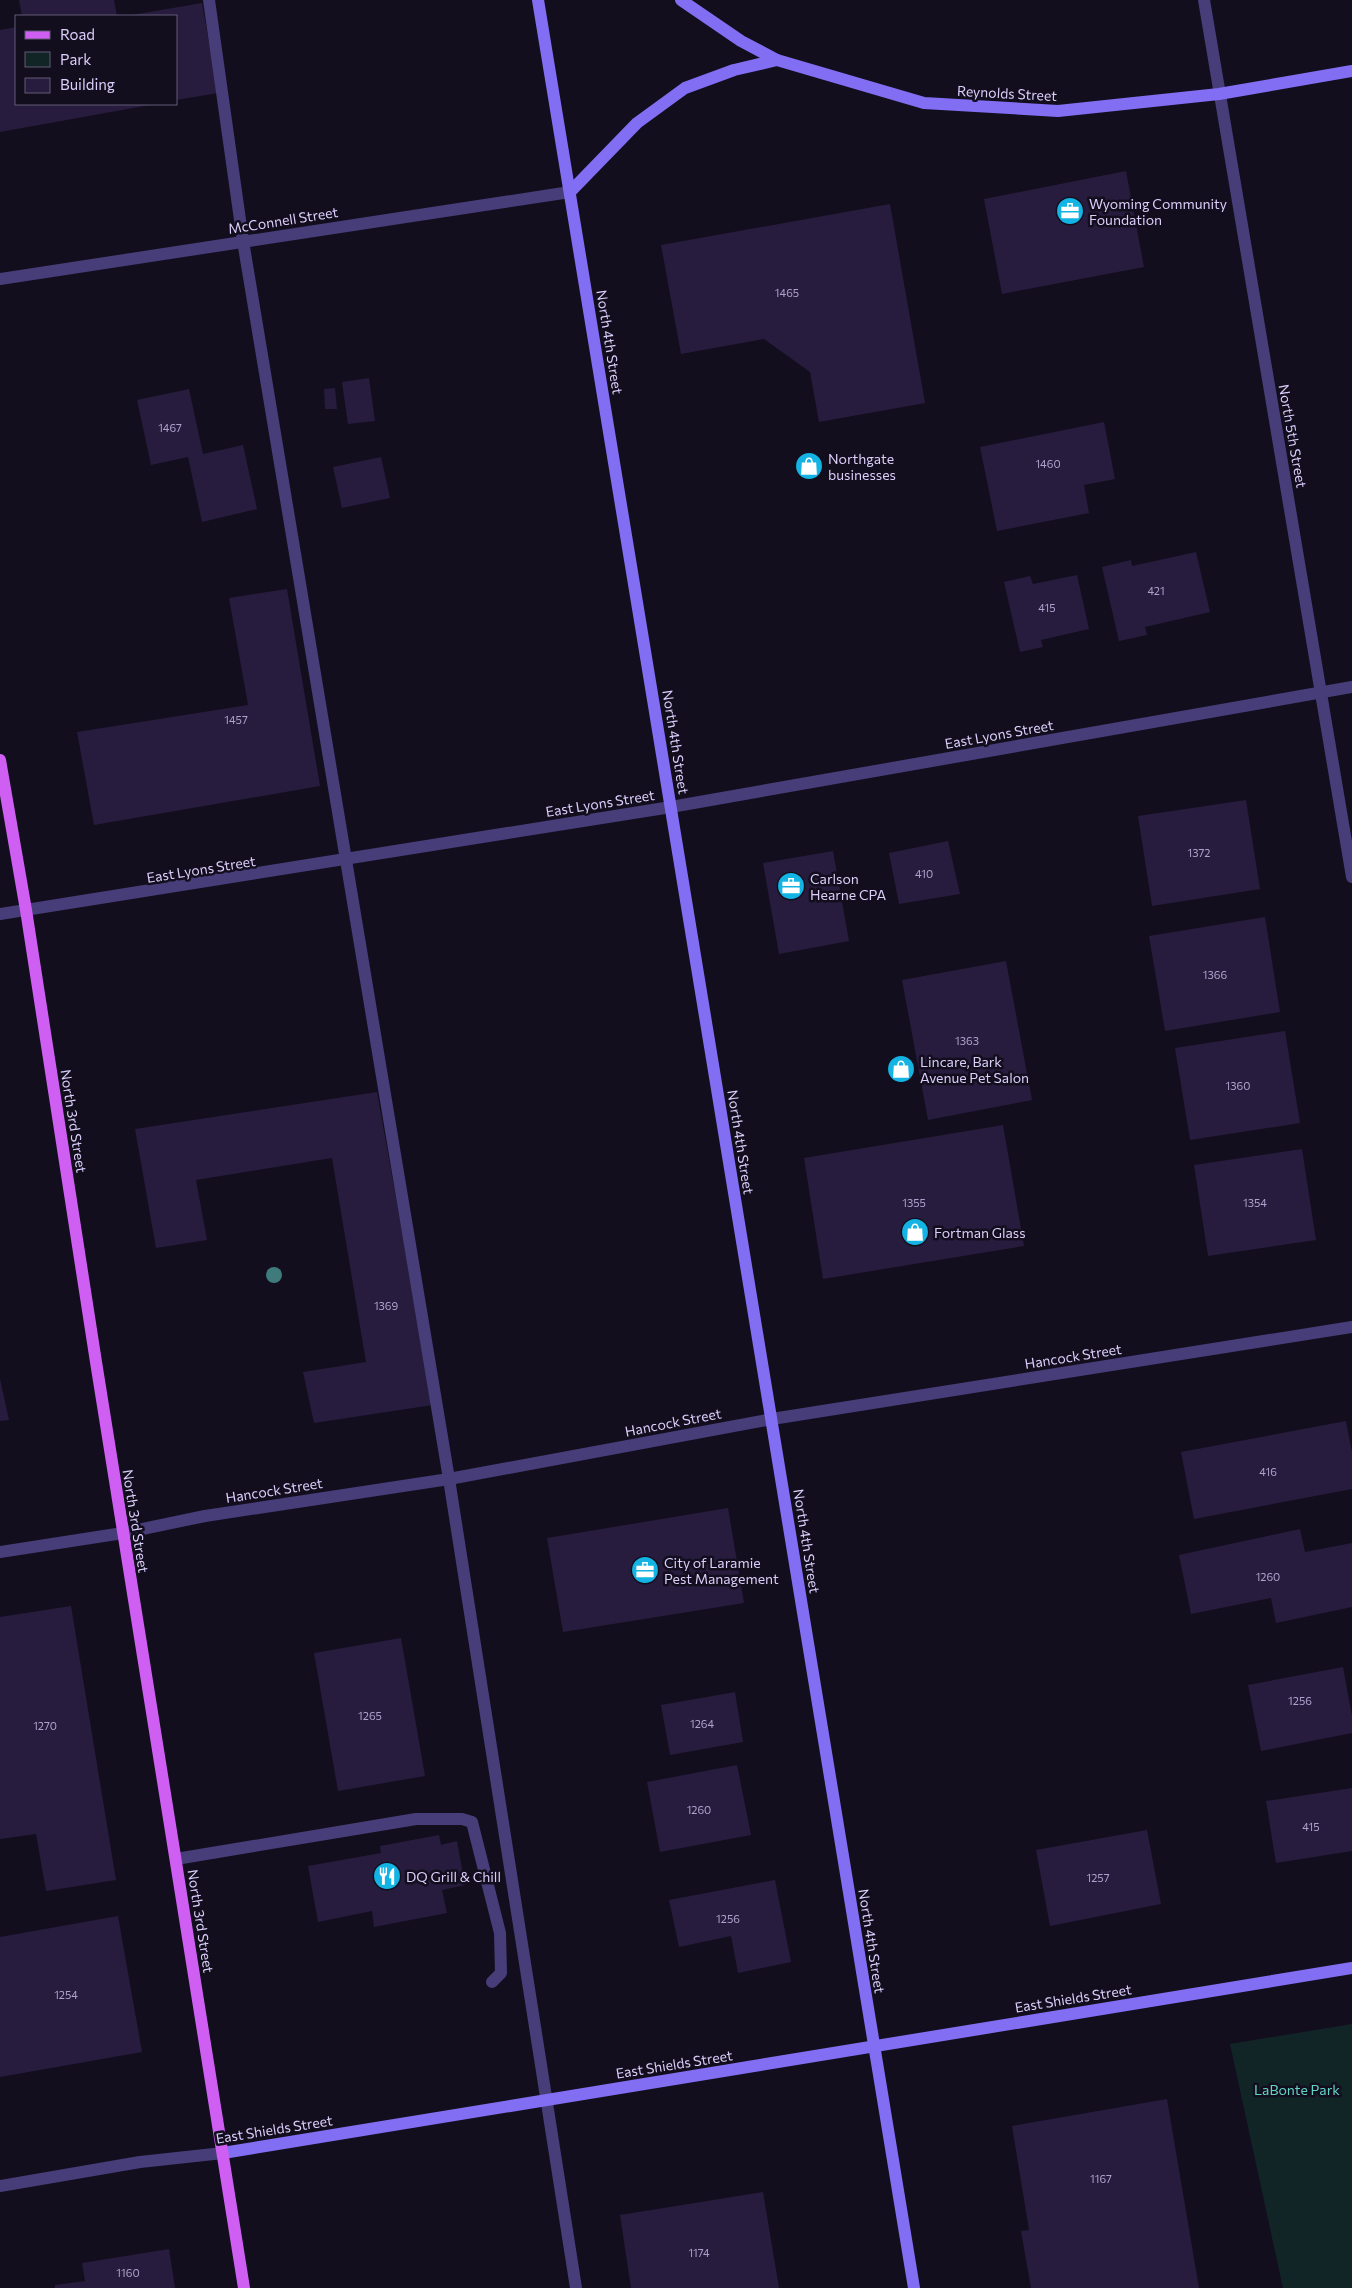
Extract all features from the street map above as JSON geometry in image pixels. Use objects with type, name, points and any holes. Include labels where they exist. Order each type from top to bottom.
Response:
[{"type":"main road","name":"North 3rd Street","points":[[0,760],[26,910],[123,1533],[244,2288]]},
{"type":"street","points":[[209,0],[244,242],[348,860],[449,1479],[576,2288]]},
{"type":"street","name":"North 4th Street","points":[[538,0],[914,2288]]},
{"type":"street","name":"Reynolds Street","points":[[681,0],[740,40],[777,60],[924,103],[1058,111],[1219,94],[1352,71]]},
{"type":"street","name":"North 5th Street","points":[[1204,0],[1352,877]]},
{"type":"street","points":[[570,192],[637,123],[684,88],[734,70],[777,60]]},
{"type":"street","name":"McConnell Street","points":[[0,279],[570,192]]},
{"type":"street","name":"East Lyons Street","points":[[0,914],[671,807],[1352,687]]},
{"type":"street","name":"Hancock Street","points":[[0,1552],[123,1533],[205,1516],[449,1479],[772,1418],[1352,1327]]},
{"type":"street","points":[[176,1859],[416,1819],[462,1819],[472,1822],[500,1933],[501,1973],[492,1982]]},
{"type":"street","name":"East Shields Street","points":[[0,2186],[140,2162],[223,2153],[1352,1968]]},
{"type":"green space","name":"LaBonte Park","points":[[1352,2024],[1352,2288],[1283,2288],[1230,2044]]},
{"type":"building","points":[[19,0],[114,0],[117,15],[22,15]]},
{"type":"building","points":[[202,3],[218,93],[178,100],[178,15],[132,15]]},
{"type":"building","points":[[15,27],[15,105],[150,105],[0,132],[0,30]]},
{"type":"building","points":[[1126,171],[1144,267],[1002,294],[984,199]]},
{"type":"building","points":[[890,204],[925,403],[819,422],[810,372],[764,339],[681,354],[661,245]]},
{"type":"building","points":[[369,378],[375,421],[348,424],[342,382]]},
{"type":"building","points":[[335,388],[337,409],[325,409],[324,389]]},
{"type":"building","points":[[189,389],[203,454],[243,445],[257,509],[202,522],[188,457],[151,465],[137,400]]},
{"type":"building","points":[[1104,422],[1115,479],[1084,485],[1089,513],[997,531],[980,447]]},
{"type":"building","points":[[381,457],[390,498],[342,508],[333,467]]},
{"type":"building","points":[[1196,552],[1210,612],[1145,627],[1147,635],[1119,641],[1102,567],[1131,560],[1132,566]]},
{"type":"building","points":[[1077,575],[1089,629],[1041,640],[1043,647],[1020,652],[1004,582],[1030,576],[1033,584]]},
{"type":"building","points":[[287,589],[320,786],[94,825],[77,732],[248,705],[229,598]]},
{"type":"building","points":[[1246,800],[1260,889],[1152,906],[1138,816]]},
{"type":"building","points":[[948,841],[960,894],[899,904],[889,853]]},
{"type":"building","points":[[833,851],[849,941],[779,954],[763,863]]},
{"type":"building","points":[[1265,917],[1280,1012],[1165,1031],[1149,936]]},
{"type":"building","points":[[1006,961],[1032,1100],[928,1120],[902,980]]},
{"type":"building","points":[[1285,1031],[1300,1123],[1190,1140],[1175,1048]]},
{"type":"building","points":[[377,1092],[433,1405],[314,1423],[303,1372],[366,1362],[332,1158],[196,1180],[207,1240],[156,1248],[135,1129]]},
{"type":"building","points":[[1003,1125],[1024,1246],[823,1279],[804,1158]]},
{"type":"building","points":[[1302,1149],[1316,1240],[1208,1256],[1194,1165]]},
{"type":"building","points":[[0,1379],[9,1420],[0,1421]]},
{"type":"building","points":[[1346,1421],[1352,1452],[1352,1489],[1194,1519],[1181,1452]]},
{"type":"building","name":"City of Laramie Pest Management","points":[[728,1508],[744,1603],[563,1632],[547,1538]]},
{"type":"building","points":[[1300,1529],[1305,1552],[1352,1543],[1352,1607],[1276,1623],[1271,1598],[1191,1614],[1179,1555]]},
{"type":"building","points":[[71,1606],[116,1880],[46,1891],[36,1834],[0,1839],[0,1617]]},
{"type":"building","points":[[401,1638],[425,1776],[338,1791],[314,1653]]},
{"type":"building","points":[[1343,1667],[1352,1716],[1352,1733],[1261,1751],[1248,1685]]},
{"type":"building","points":[[735,1692],[743,1742],[670,1755],[661,1705]]},
{"type":"building","points":[[737,1765],[751,1835],[660,1852],[647,1782]]},
{"type":"building","points":[[1352,1788],[1352,1851],[1276,1863],[1266,1801]]},
{"type":"building","points":[[1147,1830],[1161,1904],[1050,1926],[1036,1850]]},
{"type":"building","name":"DQ Grill & Chill","points":[[439,1835],[441,1845],[457,1841],[465,1885],[442,1890],[447,1913],[374,1927],[372,1911],[318,1922],[308,1866],[381,1853],[380,1846]]},
{"type":"building","points":[[775,1880],[791,1962],[738,1973],[731,1936],[679,1947],[669,1900]]},
{"type":"building","points":[[118,1916],[142,2052],[0,2077],[0,1937]]},
{"type":"building","points":[[1167,2099],[1199,2288],[1031,2288],[1021,2231],[1029,2230],[1012,2126]]},
{"type":"building","points":[[763,2192],[779,2288],[631,2288],[620,2215]]},
{"type":"building","points":[[169,2249],[175,2288],[55,2288],[55,2285],[85,2281],[82,2263]]},
{"type":"place","name":"Wyoming Community Foundation","points":[[1070,211]]},
{"type":"place","name":"Northgate businesses","points":[[809,466]]},
{"type":"place","name":"Carlson Hearne CPA","points":[[791,886]]},
{"type":"place","name":"Lincare, Bark Avenue Pet Salon","points":[[901,1069]]},
{"type":"place","name":"Fortman Glass","points":[[915,1232]]},
{"type":"place","name":"City of Laramie Pest Management","points":[[645,1570]]},
{"type":"place","name":"DQ Grill & Chill","points":[[387,1876]]}]
